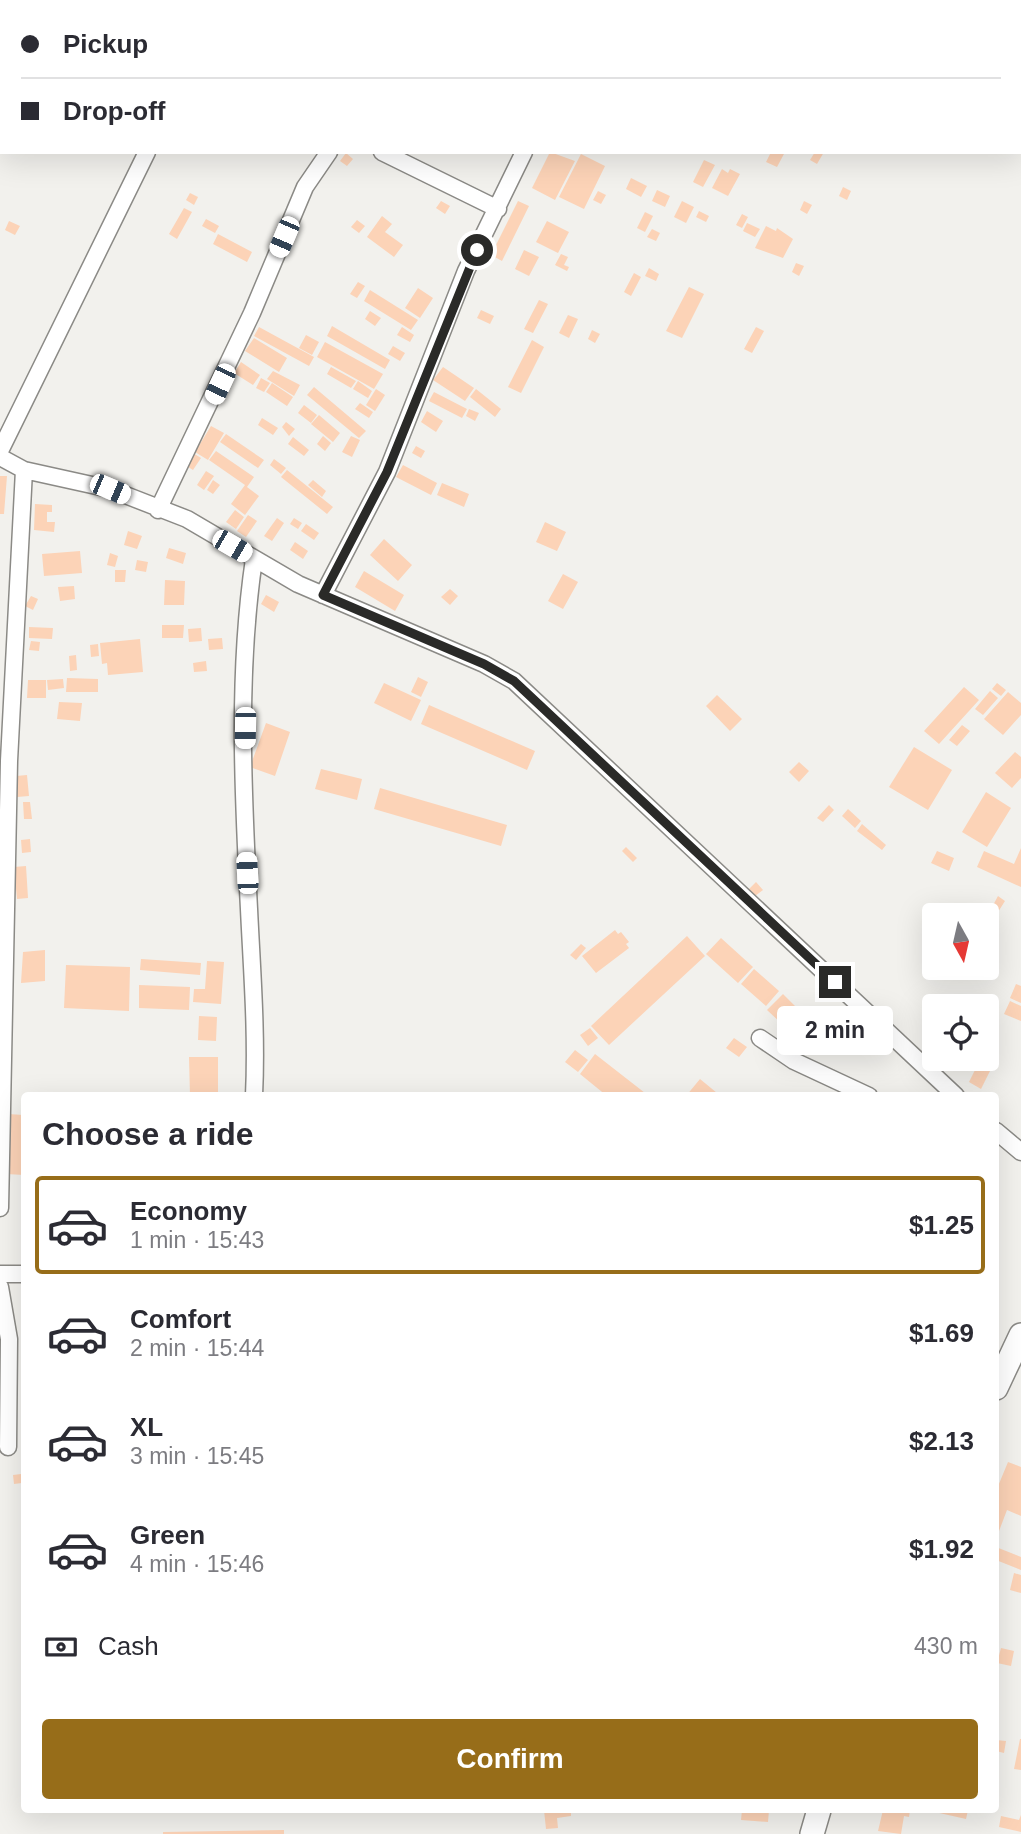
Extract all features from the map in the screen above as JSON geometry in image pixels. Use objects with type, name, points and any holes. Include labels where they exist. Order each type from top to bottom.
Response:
[{"type":"highway","points":[[999,1382],[1021,1335]]},
{"type":"highway","points":[[812,1834],[818,1813]]},
{"type":"street","points":[[0,451],[146,154]]},
{"type":"street","points":[[158,510],[236,348],[305,187],[328,154]]},
{"type":"street","points":[[386,154],[498,209]]},
{"type":"street","points":[[323,595],[387,472],[466,271],[523,154]]},
{"type":"street","points":[[0,457],[24,470],[110,489],[158,510],[187,519],[254,559],[323,595],[484,664],[514,681],[952,1092]]},
{"type":"street","points":[[0,1208],[9,761],[24,470]]},
{"type":"street","points":[[254,559],[247,626],[244,751],[246,848],[256,1019],[254,1092]]},
{"type":"street","points":[[760,1038],[794,1061],[860,1092]]},
{"type":"street","points":[[999,1134],[1021,1152]]},
{"type":"street","points":[[0,1274],[21,1274]]},
{"type":"street","points":[[0,1287],[9,1339],[8,1447]]},
{"type":"building","points":[[345,154],[353,159],[347,166],[340,161]]},
{"type":"building","points":[[549,154],[575,161],[555,200],[532,188]]},
{"type":"building","points":[[581,154],[605,166],[584,209],[559,197]]},
{"type":"building","points":[[770,154],[784,154],[777,167],[766,162]]},
{"type":"building","points":[[814,154],[823,154],[817,164],[810,160]]},
{"type":"building","points":[[704,160],[715,165],[703,187],[693,182]]},
{"type":"building","points":[[722,169],[728,173],[730,169],[740,174],[728,196],[712,188]]},
{"type":"building","points":[[631,178],[647,186],[641,197],[626,189]]},
{"type":"building","points":[[843,187],[851,191],[847,200],[839,196]]},
{"type":"building","points":[[657,190],[670,196],[665,207],[652,201]]},
{"type":"building","points":[[598,191],[606,195],[601,204],[593,200]]},
{"type":"building","points":[[190,193],[198,197],[194,205],[186,200]]},
{"type":"building","points":[[441,201],[450,206],[445,214],[436,208]]},
{"type":"building","points":[[518,201],[529,206],[502,261],[491,255]]},
{"type":"building","points":[[682,201],[694,207],[686,223],[674,217]]},
{"type":"building","points":[[804,201],[812,205],[807,214],[800,210]]},
{"type":"building","points":[[184,208],[192,212],[177,239],[169,234]]},
{"type":"building","points":[[699,211],[709,216],[706,222],[696,217]]},
{"type":"building","points":[[645,212],[653,216],[645,232],[637,228]]},
{"type":"building","points":[[742,214],[748,217],[742,228],[736,225]]},
{"type":"building","points":[[382,216],[392,224],[385,232],[403,245],[394,257],[367,237]]},
{"type":"building","points":[[206,219],[219,226],[215,233],[202,226]]},
{"type":"building","points":[[357,220],[365,226],[359,233],[351,227]]},
{"type":"building","points":[[9,221],[20,226],[15,235],[5,230]]},
{"type":"building","points":[[547,221],[569,232],[558,253],[536,242]]},
{"type":"building","points":[[747,223],[760,229],[755,237],[743,231]]},
{"type":"building","points":[[766,226],[776,231],[777,228],[793,239],[783,258],[755,248]]},
{"type":"building","points":[[652,229],[660,233],[656,241],[647,237]]},
{"type":"building","points":[[218,234],[252,252],[247,262],[213,244]]},
{"type":"building","points":[[524,250],[539,257],[529,276],[515,269]]},
{"type":"building","points":[[561,254],[568,257],[564,265],[569,267],[567,271],[555,265]]},
{"type":"building","points":[[796,263],[804,266],[799,276],[792,272]]},
{"type":"building","points":[[649,268],[659,274],[656,281],[645,276]]},
{"type":"building","points":[[634,273],[641,277],[631,296],[624,292]]},
{"type":"building","points":[[358,282],[365,286],[357,298],[350,294]]},
{"type":"building","points":[[689,287],[704,294],[682,338],[666,331]]},
{"type":"building","points":[[418,288],[433,298],[420,318],[405,308]]},
{"type":"building","points":[[370,290],[418,320],[411,330],[364,301]]},
{"type":"building","points":[[539,300],[548,304],[533,333],[524,329]]},
{"type":"building","points":[[481,310],[494,316],[490,324],[477,318]]},
{"type":"building","points":[[370,311],[381,318],[375,326],[365,319]]},
{"type":"building","points":[[568,315],[578,319],[569,338],[559,333]]},
{"type":"building","points":[[332,326],[390,360],[385,369],[327,336]]},
{"type":"building","points":[[259,327],[314,357],[309,366],[254,336]]},
{"type":"building","points":[[402,327],[414,335],[410,342],[397,335]]},
{"type":"building","points":[[756,327],[764,331],[752,353],[744,349]]},
{"type":"building","points":[[592,330],[600,334],[595,343],[588,339]]},
{"type":"building","points":[[306,335],[319,342],[312,355],[299,348]]},
{"type":"building","points":[[254,338],[287,358],[279,372],[245,351]]},
{"type":"building","points":[[532,340],[544,347],[521,393],[508,387]]},
{"type":"building","points":[[325,342],[383,374],[374,389],[317,357]]},
{"type":"building","points":[[393,346],[405,353],[400,361],[388,354]]},
{"type":"building","points":[[241,362],[260,375],[253,385],[234,373]]},
{"type":"building","points":[[331,367],[356,381],[351,388],[327,374]]},
{"type":"building","points":[[443,367],[474,388],[465,401],[433,380]]},
{"type":"building","points":[[273,371],[300,385],[294,396],[267,379]]},
{"type":"building","points":[[261,378],[270,383],[264,392],[256,388]]},
{"type":"building","points":[[358,381],[372,391],[368,398],[353,389]]},
{"type":"building","points":[[272,383],[293,397],[287,406],[266,392]]},
{"type":"building","points":[[314,387],[366,431],[359,438],[307,395]]},
{"type":"building","points":[[376,389],[385,395],[375,411],[366,405]]},
{"type":"building","points":[[476,389],[501,409],[495,417],[470,397]]},
{"type":"building","points":[[434,392],[467,409],[462,418],[429,401]]},
{"type":"building","points":[[360,403],[373,412],[369,418],[355,409]]},
{"type":"building","points":[[304,405],[317,415],[311,423],[298,413]]},
{"type":"building","points":[[469,409],[479,413],[475,421],[466,416]]},
{"type":"building","points":[[427,411],[443,421],[436,432],[421,422]]},
{"type":"building","points":[[319,415],[340,433],[333,442],[311,424]]},
{"type":"building","points":[[262,418],[278,428],[273,435],[258,425]]},
{"type":"building","points":[[286,422],[295,429],[289,436],[282,427]]},
{"type":"building","points":[[211,426],[224,433],[208,460],[195,452]]},
{"type":"building","points":[[226,434],[264,460],[258,468],[220,442]]},
{"type":"building","points":[[323,436],[331,443],[325,451],[317,444]]},
{"type":"building","points":[[351,436],[360,440],[352,457],[342,452]]},
{"type":"building","points":[[293,437],[309,450],[304,456],[288,444]]},
{"type":"building","points":[[416,446],[425,451],[421,458],[412,453]]},
{"type":"building","points":[[216,451],[254,477],[247,487],[259,496],[245,515],[231,504],[245,485],[209,460]]},
{"type":"building","points":[[193,453],[201,458],[193,470],[185,465]]},
{"type":"building","points":[[274,459],[286,468],[281,474],[270,465]]},
{"type":"building","points":[[403,465],[437,483],[431,495],[396,477]]},
{"type":"building","points":[[287,470],[333,507],[327,514],[281,477]]},
{"type":"building","points":[[206,471],[214,476],[204,490],[197,485]]},
{"type":"building","points":[[0,476],[7,476],[4,514],[0,514]]},
{"type":"building","points":[[213,480],[220,485],[213,494],[207,490]]},
{"type":"building","points":[[313,480],[326,491],[322,497],[308,485]]},
{"type":"building","points":[[442,483],[469,494],[464,507],[437,495]]},
{"type":"building","points":[[35,504],[52,505],[52,512],[47,512],[47,522],[55,522],[54,532],[34,530]]},
{"type":"building","points":[[235,510],[244,517],[236,529],[226,522]]},
{"type":"building","points":[[248,515],[257,521],[246,537],[237,531]]},
{"type":"building","points":[[277,518],[284,523],[272,541],[264,536]]},
{"type":"building","points":[[294,518],[302,523],[298,529],[290,524]]},
{"type":"building","points":[[545,522],[566,532],[557,551],[536,542]]},
{"type":"building","points":[[306,524],[319,533],[314,540],[301,531]]},
{"type":"building","points":[[128,531],[142,536],[137,549],[124,545]]},
{"type":"building","points":[[384,539],[412,565],[398,581],[370,555]]},
{"type":"building","points":[[295,542],[308,551],[303,559],[290,550]]},
{"type":"building","points":[[169,548],[186,553],[183,564],[166,558]]},
{"type":"building","points":[[80,551],[82,573],[44,576],[42,554]]},
{"type":"building","points":[[110,553],[118,556],[115,567],[107,565]]},
{"type":"building","points":[[137,560],[148,562],[146,572],[135,570]]},
{"type":"building","points":[[115,570],[126,570],[125,582],[115,582]]},
{"type":"building","points":[[364,571],[404,595],[395,611],[355,587]]},
{"type":"building","points":[[563,574],[578,582],[563,609],[548,601]]},
{"type":"building","points":[[165,580],[185,581],[184,605],[164,605]]},
{"type":"building","points":[[74,586],[75,599],[60,601],[58,587]]},
{"type":"building","points":[[450,589],[458,596],[450,605],[441,597]]},
{"type":"building","points":[[266,595],[279,602],[274,612],[261,604]]},
{"type":"building","points":[[31,596],[38,599],[33,610],[25,606]]},
{"type":"building","points":[[162,625],[184,625],[183,638],[162,638]]},
{"type":"building","points":[[29,627],[53,628],[52,639],[29,638]]},
{"type":"building","points":[[201,628],[202,641],[189,642],[188,629]]},
{"type":"building","points":[[222,638],[223,649],[209,650],[208,639]]},
{"type":"building","points":[[140,639],[143,672],[108,675],[107,663],[102,664],[100,643]]},
{"type":"building","points":[[31,641],[40,642],[39,651],[29,650]]},
{"type":"building","points":[[98,644],[99,656],[91,657],[90,645]]},
{"type":"building","points":[[76,655],[77,670],[70,671],[69,656]]},
{"type":"building","points":[[206,661],[207,671],[194,672],[193,663]]},
{"type":"building","points":[[418,677],[428,682],[421,697],[411,692]]},
{"type":"building","points":[[67,678],[98,679],[98,692],[66,692]]},
{"type":"building","points":[[63,679],[64,688],[48,690],[47,680]]},
{"type":"building","points":[[28,680],[46,680],[46,698],[27,698]]},
{"type":"building","points":[[384,683],[421,700],[411,721],[374,703]]},
{"type":"building","points":[[997,683],[1006,690],[1001,696],[992,689]]},
{"type":"building","points":[[964,687],[979,700],[939,744],[924,731]]},
{"type":"building","points":[[990,691],[998,698],[983,715],[975,709]]},
{"type":"building","points":[[1008,692],[1021,703],[1021,715],[1003,735],[984,719]]},
{"type":"building","points":[[717,695],[742,719],[730,731],[706,706]]},
{"type":"building","points":[[59,702],[82,703],[80,721],[57,719]]},
{"type":"building","points":[[429,705],[535,751],[527,770],[421,724]]},
{"type":"building","points":[[266,723],[290,732],[275,776],[250,767]]},
{"type":"building","points":[[962,725],[970,731],[957,746],[949,740]]},
{"type":"building","points":[[914,747],[952,770],[928,810],[889,787]]},
{"type":"building","points":[[1015,752],[1021,757],[1021,778],[1012,788],[995,773]]},
{"type":"building","points":[[799,762],[809,771],[799,782],[789,772]]},
{"type":"building","points":[[321,769],[362,779],[357,800],[315,789]]},
{"type":"building","points":[[27,775],[29,796],[17,797],[16,776]]},
{"type":"building","points":[[380,788],[507,825],[501,846],[374,809]]},
{"type":"building","points":[[986,792],[1011,808],[987,847],[962,832]]},
{"type":"building","points":[[23,802],[30,802],[32,819],[24,819]]},
{"type":"building","points":[[829,805],[834,810],[823,822],[817,818]]},
{"type":"building","points":[[848,809],[861,821],[855,828],[842,816]]},
{"type":"building","points":[[862,824],[886,845],[882,850],[857,831]]},
{"type":"building","points":[[30,839],[31,852],[22,853],[21,840]]},
{"type":"building","points":[[626,847],[637,858],[633,862],[622,851]]},
{"type":"building","points":[[1021,848],[1021,887],[977,867],[984,851],[1014,864]]},
{"type":"building","points":[[937,851],[954,858],[949,871],[931,863]]},
{"type":"building","points":[[26,866],[28,898],[17,899],[14,867]]},
{"type":"building","points":[[756,882],[763,890],[755,896],[749,889]]},
{"type":"building","points":[[998,896],[1005,901],[999,910],[999,903],[994,903]]},
{"type":"building","points":[[615,930],[618,934],[621,932],[629,942],[626,944],[629,948],[596,973],[582,956]]},
{"type":"building","points":[[687,936],[705,956],[609,1045],[591,1026]]},
{"type":"building","points":[[721,938],[753,967],[738,983],[706,954]]},
{"type":"building","points":[[581,944],[586,948],[576,960],[570,955]]},
{"type":"building","points":[[45,950],[45,981],[21,983],[23,952]]},
{"type":"building","points":[[141,959],[201,963],[200,975],[140,970]]},
{"type":"building","points":[[207,961],[224,962],[221,1004],[193,1002],[194,989],[205,989]]},
{"type":"building","points":[[66,965],[130,967],[129,1011],[64,1008]]},
{"type":"building","points":[[754,969],[779,991],[766,1006],[741,984]]},
{"type":"building","points":[[1016,984],[1021,986],[1021,1003],[1010,998]]},
{"type":"building","points":[[139,985],[190,987],[189,1010],[139,1008]]},
{"type":"building","points":[[783,994],[798,1009],[783,1025],[767,1010]]},
{"type":"building","points":[[1010,1001],[1021,1006],[1021,1021],[1004,1014]]},
{"type":"building","points":[[199,1016],[217,1017],[216,1041],[198,1040]]},
{"type":"building","points":[[590,1028],[598,1038],[588,1046],[580,1035]]},
{"type":"building","points":[[734,1038],[747,1047],[739,1057],[726,1048]]},
{"type":"building","points":[[575,1050],[588,1060],[578,1072],[565,1062]]},
{"type":"building","points":[[595,1054],[644,1092],[602,1092],[580,1074]]},
{"type":"building","points":[[189,1057],[218,1057],[218,1092],[190,1092]]},
{"type":"building","points":[[974,1071],[990,1071],[981,1089],[969,1082]]},
{"type":"building","points":[[700,1079],[716,1092],[689,1092]]},
{"type":"building","points":[[8,1114],[21,1115],[21,1175],[6,1174]]},
{"type":"building","points":[[1008,1462],[1021,1467],[1021,1516],[1007,1510],[999,1531],[999,1484]]},
{"type":"building","points":[[21,1474],[21,1483],[14,1484],[13,1475]]},
{"type":"building","points":[[999,1548],[1021,1557],[1021,1570],[999,1561]]},
{"type":"building","points":[[1014,1573],[1021,1575],[1021,1593],[1010,1590]]},
{"type":"building","points":[[1001,1648],[1014,1651],[1011,1666],[999,1663]]},
{"type":"building","points":[[1021,1739],[1021,1770],[1014,1769]]},
{"type":"building","points":[[999,1740],[1006,1741],[1004,1753],[999,1752]]},
{"type":"building","points":[[544,1813],[571,1813],[571,1816],[557,1818],[558,1828],[546,1829]]},
{"type":"building","points":[[742,1813],[769,1813],[768,1822],[741,1820]]},
{"type":"building","points":[[882,1813],[910,1813],[909,1817],[904,1816],[901,1834],[878,1831]]},
{"type":"building","points":[[939,1813],[967,1813],[966,1819]]},
{"type":"building","points":[[1021,1815],[1021,1832],[999,1827],[1001,1816],[1019,1820]]},
{"type":"building","points":[[284,1830],[284,1834],[163,1834],[163,1832]]},
{"type":"route","points":[[477,250],[466,271],[387,472],[323,595],[484,664],[514,681],[835,982]]}]
